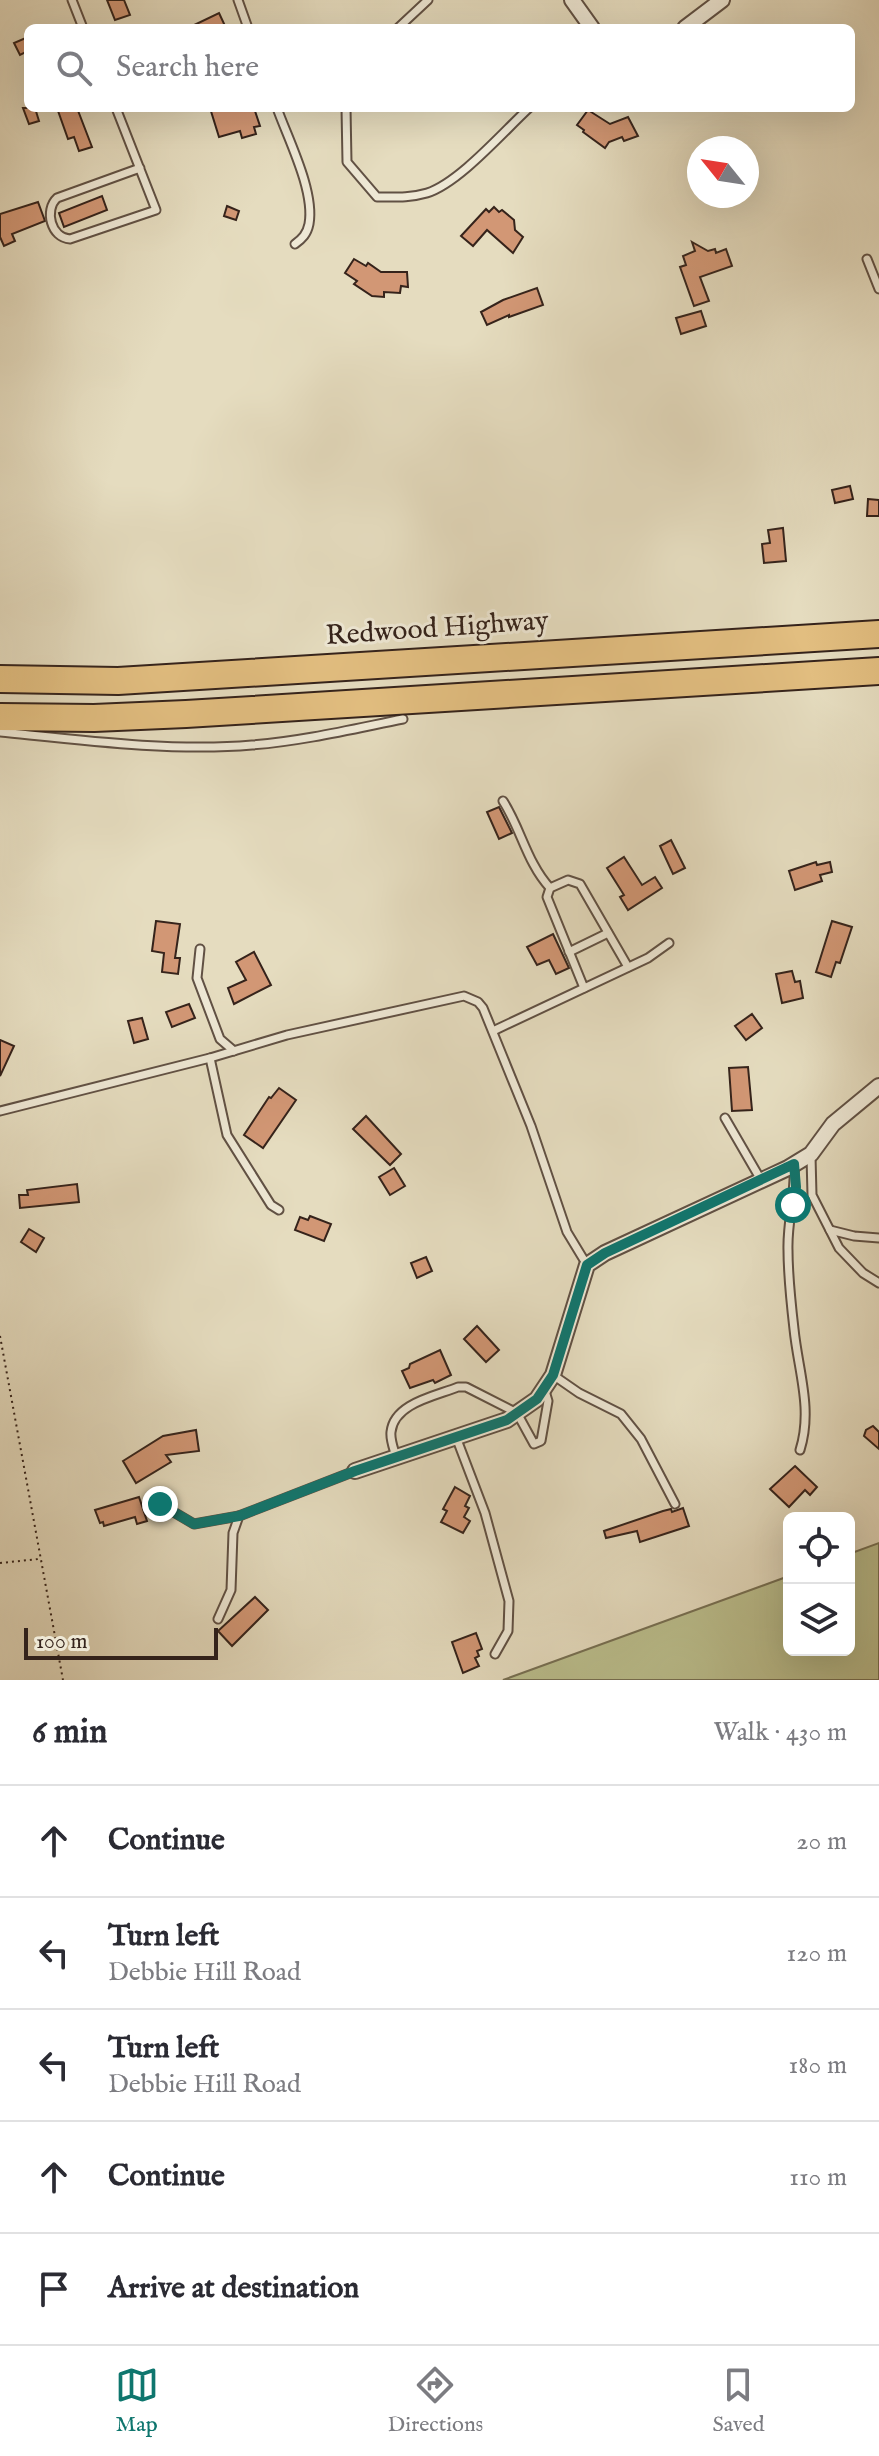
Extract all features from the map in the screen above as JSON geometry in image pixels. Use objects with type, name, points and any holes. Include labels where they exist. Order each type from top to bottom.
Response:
[{"type":"highway","name":"Redwood Highway","points":[[0,679],[131,680],[879,634]]},
{"type":"highway","points":[[0,717],[140,716],[879,671]]},
{"type":"highway","points":[[403,719],[682,683]]},
{"type":"street","points":[[572,0],[589,24]]},
{"type":"street","points":[[690,24],[722,0]]},
{"type":"street","points":[[355,1471],[507,1420],[537,1399],[553,1375],[587,1265],[605,1253],[811,1154],[833,1124],[879,1086]]},
{"type":"lane","points":[[72,0],[81,24]]},
{"type":"lane","points":[[238,0],[247,24]]},
{"type":"lane","points":[[402,24],[428,0]]},
{"type":"lane","points":[[118,112],[140,168],[156,210],[70,239],[58,235],[49,211],[50,204],[57,198],[140,168]]},
{"type":"lane","points":[[278,112],[308,197],[309,227],[295,244]]},
{"type":"lane","points":[[346,112],[347,162],[356,175],[377,197],[407,197],[429,192],[453,179],[525,112]]},
{"type":"lane","points":[[867,259],[879,289]]},
{"type":"lane","points":[[0,732],[88,741],[218,747],[283,741],[403,719]]},
{"type":"lane","points":[[503,801],[514,818],[538,875],[550,888]]},
{"type":"lane","points":[[584,988],[547,897],[550,888],[568,880],[580,884],[628,967]]},
{"type":"lane","points":[[569,952],[608,933]]},
{"type":"lane","points":[[493,1031],[648,958],[669,943]]},
{"type":"lane","points":[[200,949],[197,978],[220,1039],[234,1051]]},
{"type":"lane","points":[[0,1111],[210,1058],[287,1035],[464,996],[478,1002],[493,1031],[531,1126],[567,1232],[587,1265]]},
{"type":"lane","points":[[210,1058],[227,1135],[271,1205],[279,1210]]},
{"type":"lane","points":[[725,1118],[761,1180]]},
{"type":"lane","points":[[811,1154],[812,1195],[839,1248],[863,1273],[879,1283]]},
{"type":"lane","points":[[794,1164],[796,1187],[788,1248],[806,1429],[800,1450]]},
{"type":"lane","points":[[830,1230],[879,1238]]},
{"type":"lane","points":[[553,1375],[579,1393],[621,1414],[641,1439],[675,1504]]},
{"type":"lane","points":[[396,1457],[390,1436],[398,1416],[405,1409],[458,1387],[466,1387],[517,1413],[534,1444],[541,1441],[548,1401],[544,1389]]},
{"type":"lane","points":[[456,1437],[485,1513],[509,1601],[508,1631],[495,1654]]},
{"type":"lane","points":[[160,1504],[194,1524],[239,1516],[355,1471]]},
{"type":"lane","points":[[218,1619],[231,1590],[233,1533],[239,1516]]},
{"type":"path","points":[[0,1336],[63,1680]]},
{"type":"path","points":[[0,1563],[40,1559]]},
{"type":"green space","points":[[879,1543],[879,1680],[503,1680],[783,1578],[783,1656],[855,1656],[855,1552]]},
{"type":"building","points":[[107,0],[124,0],[130,15],[115,20]]},
{"type":"building","points":[[219,13],[224,24],[196,24]]},
{"type":"building","points":[[24,39],[24,53],[20,55],[14,43]]},
{"type":"building","points":[[24,112],[36,112],[39,121],[29,124]]},
{"type":"building","points":[[58,112],[79,112],[92,147],[79,151],[74,137],[68,139]]},
{"type":"building","points":[[211,112],[255,112],[260,126],[254,127],[256,134],[242,138],[240,131],[219,137]]},
{"type":"building","points":[[587,112],[610,124],[628,117],[638,136],[624,141],[622,137],[609,142],[605,148],[577,125]]},
{"type":"building","points":[[102,196],[107,210],[64,227],[59,213]]},
{"type":"building","points":[[38,202],[45,221],[12,234],[15,241],[4,246],[0,237],[0,214]]},
{"type":"building","points":[[227,206],[239,211],[236,220],[224,216]]},
{"type":"building","points":[[494,207],[514,220],[515,230],[523,237],[513,253],[487,230],[473,246],[461,236],[486,209],[489,212]]},
{"type":"building","points":[[692,242],[708,251],[715,249],[716,253],[726,249],[732,266],[700,277],[709,301],[694,306],[680,267],[686,265],[683,256],[695,251]]},
{"type":"building","points":[[354,259],[366,266],[368,263],[381,272],[407,272],[408,287],[401,286],[400,293],[384,292],[384,297],[372,296],[354,284],[357,281],[345,273]]},
{"type":"building","points":[[537,288],[543,305],[487,325],[481,312]]},
{"type":"building","points":[[701,311],[706,326],[681,334],[676,318]]},
{"type":"building","points":[[850,486],[853,499],[835,503],[832,490]]},
{"type":"building","points":[[868,499],[879,500],[879,516],[867,516]]},
{"type":"building","points":[[783,528],[786,561],[764,563],[762,544],[770,543],[768,530]]},
{"type":"building","points":[[499,807],[512,833],[499,839],[487,812]]},
{"type":"building","points":[[671,840],[685,868],[673,874],[660,846]]},
{"type":"building","points":[[624,857],[642,885],[655,877],[662,888],[628,910],[620,897],[624,895],[607,868]]},
{"type":"building","points":[[816,862],[817,865],[830,862],[832,872],[820,875],[822,881],[795,890],[789,871]]},
{"type":"building","points":[[156,921],[180,924],[175,958],[180,958],[178,974],[162,972],[164,953],[152,951]]},
{"type":"building","points":[[832,921],[852,927],[840,963],[836,962],[831,977],[816,972]]},
{"type":"building","points":[[553,934],[569,968],[556,974],[549,960],[537,965],[527,947]]},
{"type":"building","points":[[254,952],[271,985],[234,1004],[228,988],[246,980],[236,962]]},
{"type":"building","points":[[792,971],[795,982],[800,981],[803,998],[782,1003],[776,974]]},
{"type":"building","points":[[189,1004],[195,1018],[172,1027],[166,1012]]},
{"type":"building","points":[[752,1014],[762,1028],[746,1040],[735,1026]]},
{"type":"building","points":[[142,1018],[148,1039],[134,1043],[128,1021]]},
{"type":"building","points":[[0,1040],[14,1046],[0,1076]]},
{"type":"building","points":[[748,1067],[752,1110],[732,1111],[729,1068]]},
{"type":"building","points":[[279,1088],[296,1100],[263,1148],[244,1135],[269,1097]]},
{"type":"building","points":[[366,1116],[401,1154],[390,1165],[353,1129]]},
{"type":"building","points":[[394,1168],[405,1186],[390,1195],[379,1177]]},
{"type":"building","points":[[77,1184],[79,1202],[20,1208],[19,1195],[28,1195],[27,1190]]},
{"type":"building","points":[[310,1216],[331,1224],[324,1241],[295,1230],[300,1217],[308,1220]]},
{"type":"building","points":[[29,1229],[44,1238],[36,1252],[21,1242]]},
{"type":"building","points":[[426,1257],[432,1271],[417,1278],[411,1263]]},
{"type":"building","points":[[477,1326],[499,1350],[486,1362],[464,1339]]},
{"type":"building","points":[[440,1350],[451,1375],[435,1383],[433,1380],[410,1388],[402,1371]]},
{"type":"building","points":[[873,1426],[879,1432],[879,1449],[864,1436],[866,1430]]},
{"type":"building","points":[[196,1430],[199,1451],[166,1455],[171,1462],[136,1483],[123,1461],[163,1436]]},
{"type":"building","points":[[795,1466],[817,1487],[810,1495],[805,1490],[789,1507],[770,1489]]},
{"type":"building","points":[[455,1487],[470,1496],[464,1517],[470,1521],[463,1533],[441,1522],[447,1511],[443,1509]]},
{"type":"building","points":[[139,1497],[147,1521],[137,1524],[135,1517],[104,1526],[103,1522],[100,1523],[95,1510]]},
{"type":"building","points":[[683,1508],[689,1526],[640,1542],[637,1531],[606,1538],[604,1531],[663,1511]]},
{"type":"building","points":[[255,1597],[268,1610],[232,1646],[218,1631]]},
{"type":"building","points":[[476,1633],[482,1649],[477,1651],[479,1656],[475,1658],[479,1666],[463,1673],[452,1642]]},
{"type":"route","points":[[160,1504],[194,1524],[239,1516],[355,1471],[507,1420],[537,1399],[553,1375],[587,1265],[605,1253],[794,1164],[796,1187],[793,1205]]}]
